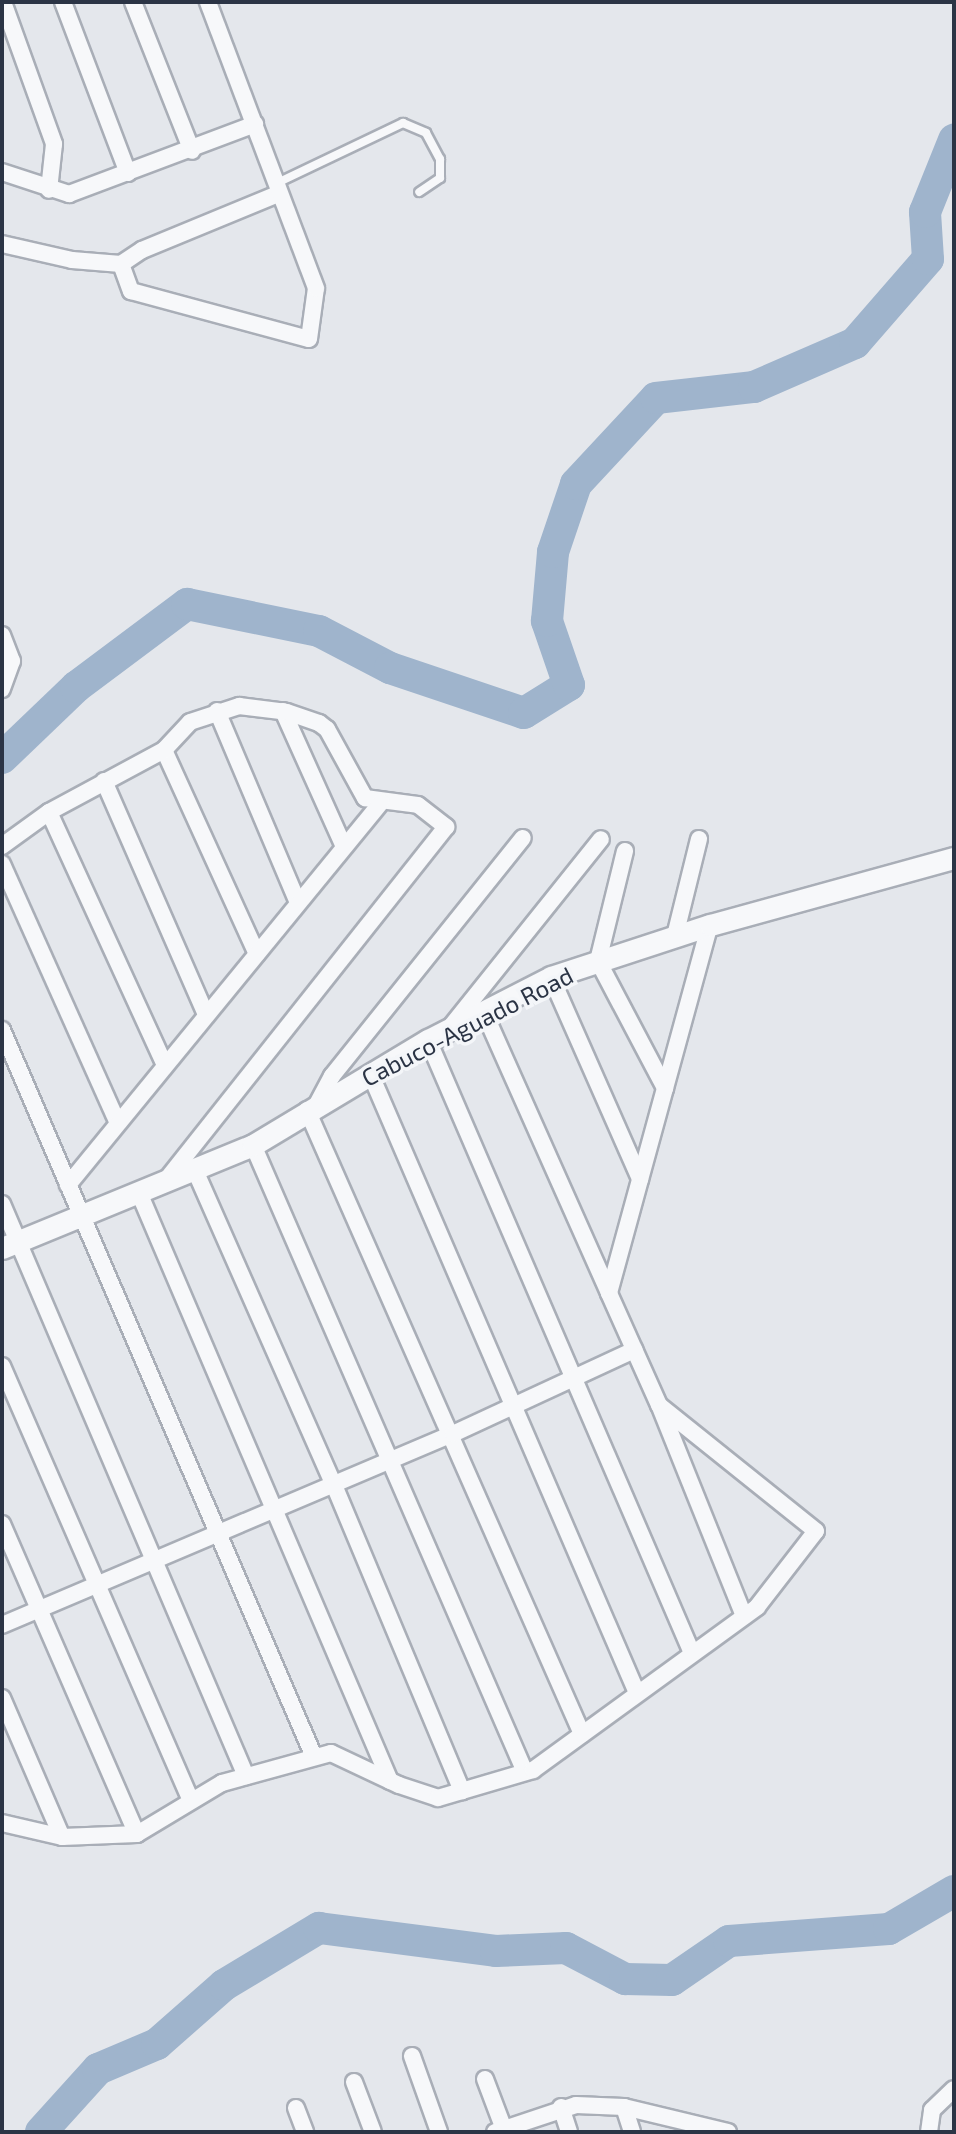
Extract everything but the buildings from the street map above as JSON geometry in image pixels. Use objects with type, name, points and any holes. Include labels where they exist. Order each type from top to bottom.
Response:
[{"type":"street","points":[[3,2],[54,144],[49,190]]},
{"type":"street","points":[[63,2],[128,173]]},
{"type":"street","points":[[133,2],[192,151]]},
{"type":"street","points":[[121,264],[131,291],[309,339],[316,288],[276,189],[255,124],[208,2]]},
{"type":"street","points":[[2,172],[49,190],[69,194],[192,151],[255,124]]},
{"type":"street","points":[[2,244],[72,260],[121,264],[142,250],[276,189]]},
{"type":"street","points":[[2,635],[12,661],[2,689]]},
{"type":"street","points":[[2,846],[49,812],[163,750],[190,722],[239,706],[283,712],[327,730],[357,791],[381,802],[418,805],[446,827],[169,1177]]},
{"type":"street","points":[[217,711],[298,903]]},
{"type":"street","points":[[283,712],[344,847]]},
{"type":"street","points":[[163,750],[257,954]]},
{"type":"street","points":[[104,781],[206,1015]]},
{"type":"street","points":[[68,1185],[117,1121],[381,802]]},
{"type":"street","points":[[49,812],[165,1065]]},
{"type":"street","points":[[523,838],[332,1076],[312,1108],[582,1734]]},
{"type":"street","points":[[449,1029],[601,839]]},
{"type":"street","points":[[675,936],[699,839]]},
{"type":"street","points":[[625,851],[598,961],[665,1088]]},
{"type":"street","name":"Cabuco-Aguado Road","points":[[10,1245],[80,1214],[139,1195],[169,1177],[253,1144],[428,1040],[551,977],[710,925],[954,858]]},
{"type":"street","points":[[2,864],[117,1121]]},
{"type":"street","points":[[609,1293],[710,925]]},
{"type":"street","points":[[551,977],[640,1179]]},
{"type":"street","points":[[484,1012],[659,1405],[744,1616]]},
{"type":"street","points":[[2,1030],[314,1757]]},
{"type":"street","points":[[428,1040],[692,1653]]},
{"type":"street","points":[[370,1073],[516,1404],[637,1693]]},
{"type":"street","points":[[253,1144],[393,1459],[525,1772]]},
{"type":"street","points":[[194,1168],[334,1485],[462,1791]]},
{"type":"street","points":[[139,1195],[390,1781]]},
{"type":"street","points":[[2,1204],[10,1245],[157,1560],[246,1776]]},
{"type":"street","points":[[2,1625],[453,1434],[634,1350]]},
{"type":"street","points":[[2,1366],[191,1801]]},
{"type":"street","points":[[2,1823],[62,1837],[137,1834],[222,1783],[331,1753],[390,1781],[438,1798],[525,1772],[757,1607],[816,1531],[659,1405]]},
{"type":"street","points":[[2,1524],[137,1834]]},
{"type":"street","points":[[2,1698],[62,1837]]},
{"type":"street","points":[[412,2056],[439,2132]]},
{"type":"street","points":[[485,2079],[501,2131],[561,2107],[624,2107],[690,2126],[727,2132]]},
{"type":"street","points":[[354,2082],[373,2132]]},
{"type":"street","points":[[929,2132],[932,2110],[954,2089]]},
{"type":"street","points":[[561,2107],[569,2132]]},
{"type":"street","points":[[624,2107],[632,2132]]},
{"type":"street","points":[[296,2108],[305,2132]]},
{"type":"lane","points":[[276,189],[403,123],[426,133],[439,159],[440,178],[419,192]]},
{"type":"waterway","points":[[2,758],[76,687],[187,604],[319,631],[390,668],[524,713],[569,685],[547,621],[553,552],[576,484],[656,398],[754,387],[855,343],[928,259],[925,212],[954,140]]},
{"type":"waterway","points":[[41,2132],[98,2069],[157,2044],[224,1985],[319,1928],[496,1951],[566,1948],[625,1979],[672,1980],[729,1941],[889,1929],[954,1891]]}]
